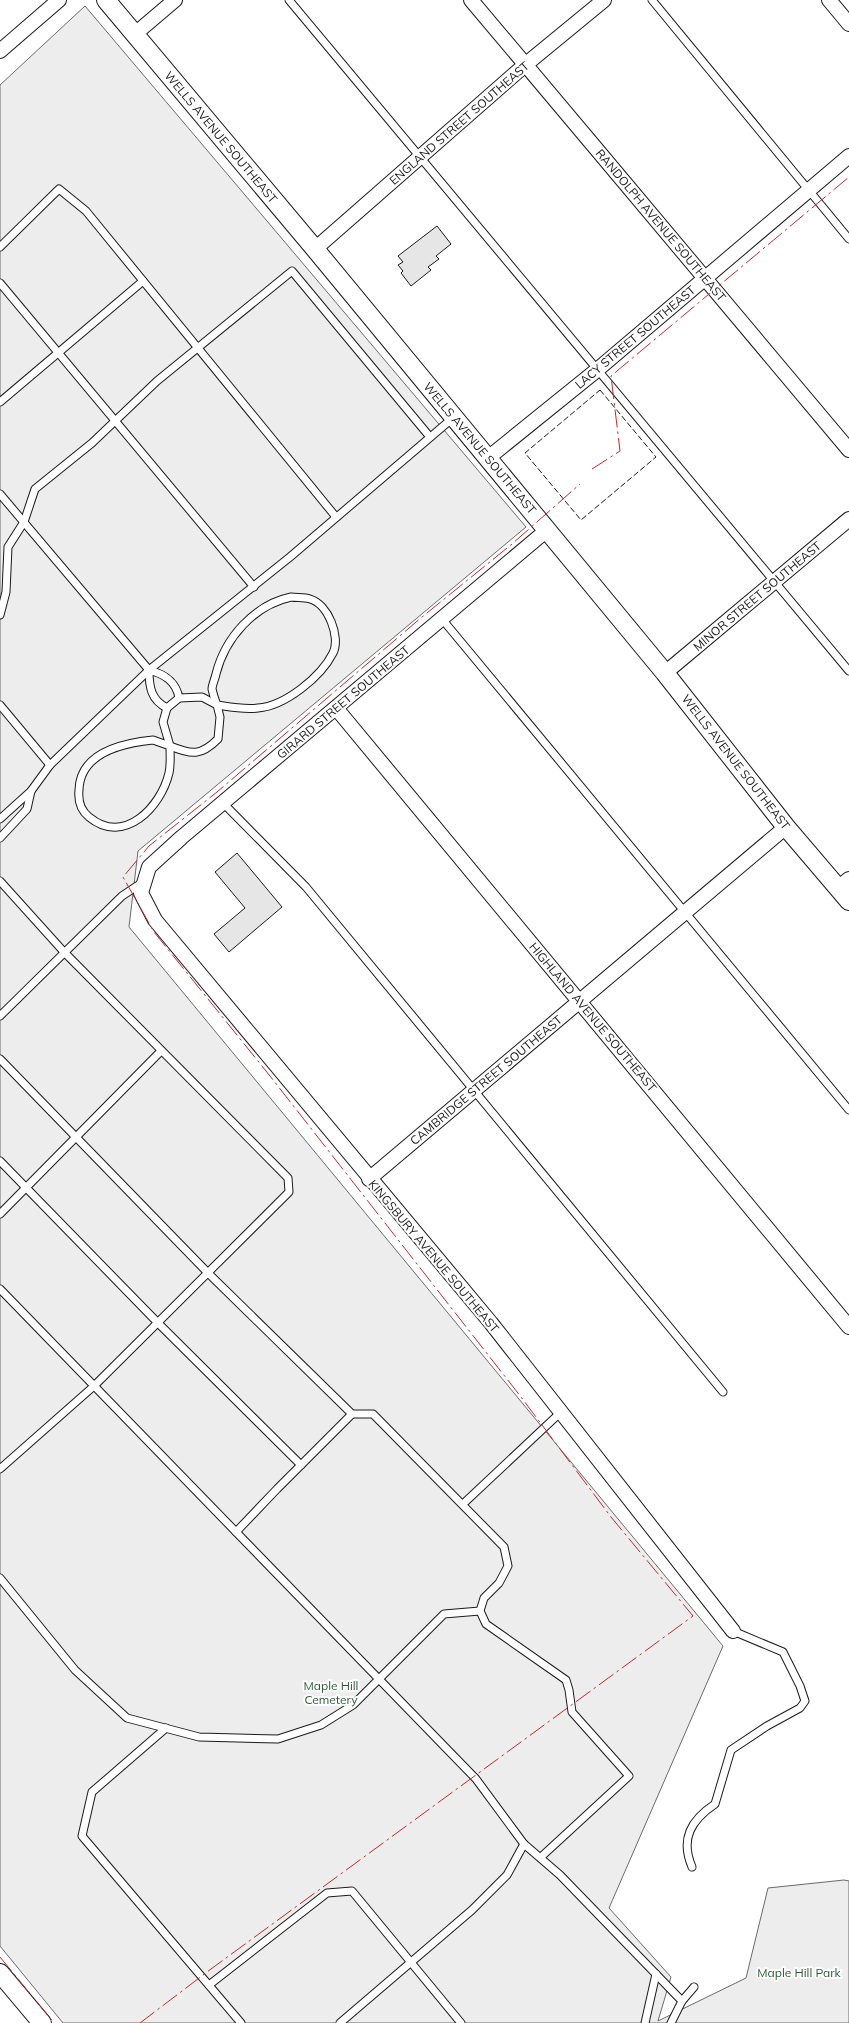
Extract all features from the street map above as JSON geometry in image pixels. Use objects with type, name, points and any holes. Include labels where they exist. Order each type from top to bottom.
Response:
[{"type":"street","points":[[0,51],[59,0]]},
{"type":"street","name":"WELLS AVENUE SOUTHEAST","points":[[106,0],[454,416],[665,673],[786,827],[845,889]]},
{"type":"street","points":[[135,34],[175,0]]},
{"type":"street","name":"RANDOLPH AVENUE SOUTHEAST","points":[[471,0],[525,66],[617,170],[849,450]]},
{"type":"street","name":"ENGLAND STREET SOUTHEAST","points":[[315,249],[525,66],[604,0]]},
{"type":"street","points":[[829,0],[849,24]]},
{"type":"street","name":"LACY STREET SOUTHEAST","points":[[488,458],[598,370],[849,156]]},
{"type":"street","name":"MINOR STREET SOUTHEAST","points":[[665,673],[849,519]]},
{"type":"street","name":"GIRARD STREET SOUTHEAST","points":[[145,880],[149,867],[547,530]]},
{"type":"street","name":"HIGHLAND AVENUE SOUTHEAST","points":[[336,708],[581,1001],[849,1327]]},
{"type":"street","name":"CAMBRIDGE STREET SOUTHEAST","points":[[369,1179],[786,827]]},
{"type":"street","name":"KINGSBURY AVENUE SOUTHEAST","points":[[145,880],[141,893],[155,920],[491,1324],[733,1630]]},
{"type":"street","points":[[0,1973],[42,2023]]},
{"type":"lane","points":[[289,0],[849,671]]},
{"type":"lane","points":[[652,0],[849,239]]},
{"type":"lane","points":[[0,247],[59,189],[86,211],[336,517]]},
{"type":"lane","points":[[0,615],[6,592],[8,547],[24,522],[35,489],[116,421],[157,381],[292,271],[430,437]]},
{"type":"lane","points":[[0,402],[143,281]]},
{"type":"lane","points":[[0,283],[254,586]]},
{"type":"lane","points":[[0,818],[31,791],[50,765],[148,670],[254,586],[454,416]]},
{"type":"lane","points":[[0,494],[148,670],[150,688],[158,704],[167,708]]},
{"type":"lane","points":[[216,704],[202,697],[179,698],[167,708],[163,722],[170,746],[169,771],[164,788],[154,806],[140,820],[126,826],[106,827],[88,816],[78,802],[79,779],[91,761],[109,749],[130,742],[153,740],[170,746],[182,751],[200,753],[209,748],[218,739],[220,717],[216,704],[212,689],[218,664],[238,630],[253,614],[275,600],[291,597],[311,599],[326,611],[334,628],[334,652],[320,672],[299,691],[278,702],[259,708],[216,704]]},
{"type":"lane","points":[[442,619],[849,1110]]},
{"type":"lane","points":[[148,670],[161,673],[171,680],[179,698]]},
{"type":"lane","points":[[0,705],[50,765]]},
{"type":"lane","points":[[0,838],[28,809],[31,791]]},
{"type":"lane","points":[[223,803],[306,888],[723,1392]]},
{"type":"lane","points":[[0,880],[64,952],[160,1051],[288,1178],[289,1192],[94,1386],[0,1469]]},
{"type":"lane","points":[[0,1016],[122,896],[145,880]]},
{"type":"lane","points":[[0,1214],[160,1051]]},
{"type":"lane","points":[[0,1059],[208,1273],[352,1414],[373,1414],[504,1547],[508,1566],[499,1582],[484,1598],[480,1611],[486,1624],[566,1680],[572,1712],[629,1776],[541,1857]]},
{"type":"lane","points":[[0,1161],[301,1466]]},
{"type":"lane","points":[[0,1289],[476,1779],[524,1844],[541,1857],[682,2000]]},
{"type":"lane","points":[[463,1504],[562,1412]]},
{"type":"lane","points":[[236,1532],[352,1414]]},
{"type":"lane","points":[[0,1578],[75,1670],[127,1718],[199,1737],[278,1739],[321,1725],[353,1706],[444,1614],[480,1611]]},
{"type":"lane","points":[[692,1867],[688,1857],[688,1833],[700,1814],[715,1804],[731,1750],[767,1726],[800,1708],[805,1701],[800,1686],[783,1652],[733,1630]]},
{"type":"lane","points":[[166,1728],[92,1792],[82,1836],[241,2023]]},
{"type":"lane","points":[[340,2023],[472,1910],[507,1875],[524,1844]]},
{"type":"lane","points":[[209,1985],[327,1892],[352,1891],[410,1963],[462,2023]]},
{"type":"lane","points":[[645,2023],[656,1974]]},
{"type":"lane","points":[[672,2023],[682,2000],[694,1987]]},
{"type":"shaded area","name":"Maple Hill Cemetery","points":[[85,6],[526,527],[138,851],[129,927],[723,1646],[609,1908],[671,1977],[658,2021],[746,1978],[768,1888],[844,1880],[849,1881],[849,2023],[63,2023],[0,1946],[0,85]]},
{"type":"building","points":[[437,226],[451,244],[436,256],[439,259],[428,267],[431,270],[411,286],[401,273],[403,271],[398,265],[403,262],[398,256]]},
{"type":"building","points":[[237,853],[282,907],[229,952],[214,934],[245,908],[215,872]]},
{"type":"fence","points":[[600,390],[656,457],[581,520],[525,453],[600,390]]},
{"type":"power","points":[[592,469],[620,451],[611,376],[849,177]]},
{"type":"power","points":[[140,2023],[693,1616],[611,1517],[521,1397],[270,1076],[154,932],[123,877],[149,846],[217,792],[422,617],[512,544],[580,484]]},
{"type":"power","points":[[0,1957],[54,2023]]},
{"type":"park label","name":"Maple Hill Park","points":[[799,1972]]}]
